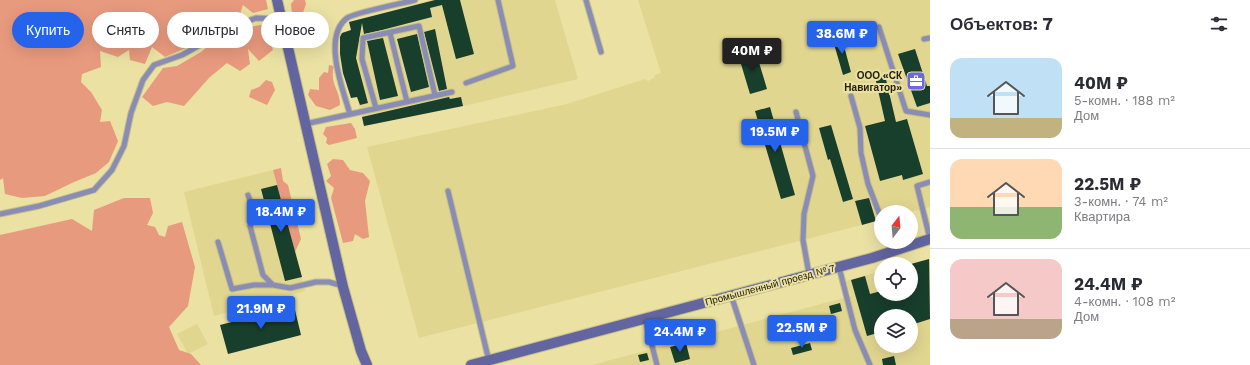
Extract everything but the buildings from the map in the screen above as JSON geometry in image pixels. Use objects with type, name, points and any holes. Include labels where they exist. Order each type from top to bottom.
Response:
[{"type":"street","points":[[278,0],[280,12]]},
{"type":"street","points":[[288,48],[344,286],[361,351],[367,365]]},
{"type":"street","name":"Промышленный проезд № 7","points":[[918,243],[929,241]]},
{"type":"street","name":"Промышленный проезд № 7","points":[[471,365],[731,294],[839,267],[884,249]]},
{"type":"lane","points":[[350,114],[335,56],[338,30],[347,17],[415,0]]},
{"type":"lane","points":[[466,84],[513,66],[498,0]]},
{"type":"lane","points":[[586,0],[601,52]]},
{"type":"lane","points":[[0,214],[40,206],[94,190],[112,170],[124,146],[131,113],[143,80],[154,65],[182,55],[234,26],[256,18],[261,18]]},
{"type":"lane","points":[[376,108],[362,59],[363,38],[419,26],[435,95]]},
{"type":"lane","points":[[879,27],[906,111],[930,115]]},
{"type":"lane","points":[[390,33],[407,102]]},
{"type":"lane","points":[[305,124],[452,92]]},
{"type":"lane","points":[[850,96],[860,128],[861,153],[868,184],[876,205]]},
{"type":"lane","points":[[796,112],[813,176],[804,214],[803,240],[809,274]]},
{"type":"lane","points":[[929,241],[917,186],[930,182]]},
{"type":"lane","points":[[448,191],[489,361]]},
{"type":"lane","points":[[248,195],[255,214],[250,226],[262,275],[273,285]]},
{"type":"lane","points":[[218,242],[232,289],[254,285],[273,285],[290,288],[316,282],[329,282],[344,286]]},
{"type":"lane","points":[[839,267],[855,330],[870,365]]},
{"type":"lane","points":[[731,294],[754,365]]},
{"type":"lane","points":[[645,318],[657,365]]},
{"type":"shaded area","points":[[0,0],[266,0],[268,9],[253,13],[243,5],[241,12],[167,12],[167,48],[186,48],[165,57],[153,48],[159,48],[159,12],[92,12],[92,48],[152,48],[145,64],[130,60],[129,50],[118,57],[100,51],[101,67],[82,74],[81,82],[91,92],[102,110],[100,122],[110,121],[118,141],[109,162],[96,173],[45,196],[22,198],[5,194],[3,178],[0,180]]},
{"type":"shaded area","points":[[294,0],[305,0],[306,4],[303,12],[292,12],[291,4]]},
{"type":"shaded area","points":[[431,0],[555,0],[578,79],[468,105],[364,126],[357,97],[351,98],[343,73],[339,56],[341,41],[340,33],[351,30],[349,22]]},
{"type":"shaded area","points":[[638,0],[930,0],[930,207],[918,210],[918,205],[874,205],[874,222],[419,338],[367,147],[567,104],[645,79],[648,81],[654,78],[655,75],[661,73]]},
{"type":"shaded area","points":[[261,25],[261,48],[272,48],[273,50],[259,61],[248,49],[250,64],[240,71],[227,63],[209,78],[184,106],[167,102],[153,106],[142,97],[163,68],[177,66],[206,48],[253,48],[253,26]]},
{"type":"shaded area","points":[[329,65],[334,66],[333,77],[340,99],[340,105],[330,110],[316,106],[308,95],[310,89],[319,90],[319,78],[324,72],[328,73]]},
{"type":"shaded area","points":[[266,80],[272,82],[275,90],[267,105],[249,97],[251,90],[259,87]]},
{"type":"shaded area","points":[[351,123],[355,129],[357,138],[329,145],[326,143],[327,138],[323,134],[326,127]]},
{"type":"shaded area","points":[[333,159],[343,160],[350,170],[363,173],[370,181],[365,201],[369,237],[363,239],[355,234],[353,241],[343,243],[331,198],[334,188],[326,181],[331,176],[327,164]]},
{"type":"shaded area","points":[[281,168],[283,181],[288,185],[301,239],[295,252],[273,170]]},
{"type":"shaded area","points":[[273,170],[305,291],[214,316],[184,192]]},
{"type":"shaded area","points":[[124,198],[150,198],[153,213],[147,225],[155,227],[159,235],[165,237],[168,226],[182,222],[195,267],[188,306],[169,327],[179,350],[191,354],[201,365],[0,365],[0,235],[72,219],[92,231],[94,210]]},
{"type":"shaded area","points":[[930,259],[930,365],[592,365],[851,296],[846,281],[874,273],[874,301],[918,301],[918,262]]},
{"type":"shaded area","points":[[197,324],[208,344],[188,354],[177,334]]},
{"type":"place","name":"ООО «СК Навигатор»","points":[[916,81]]}]
